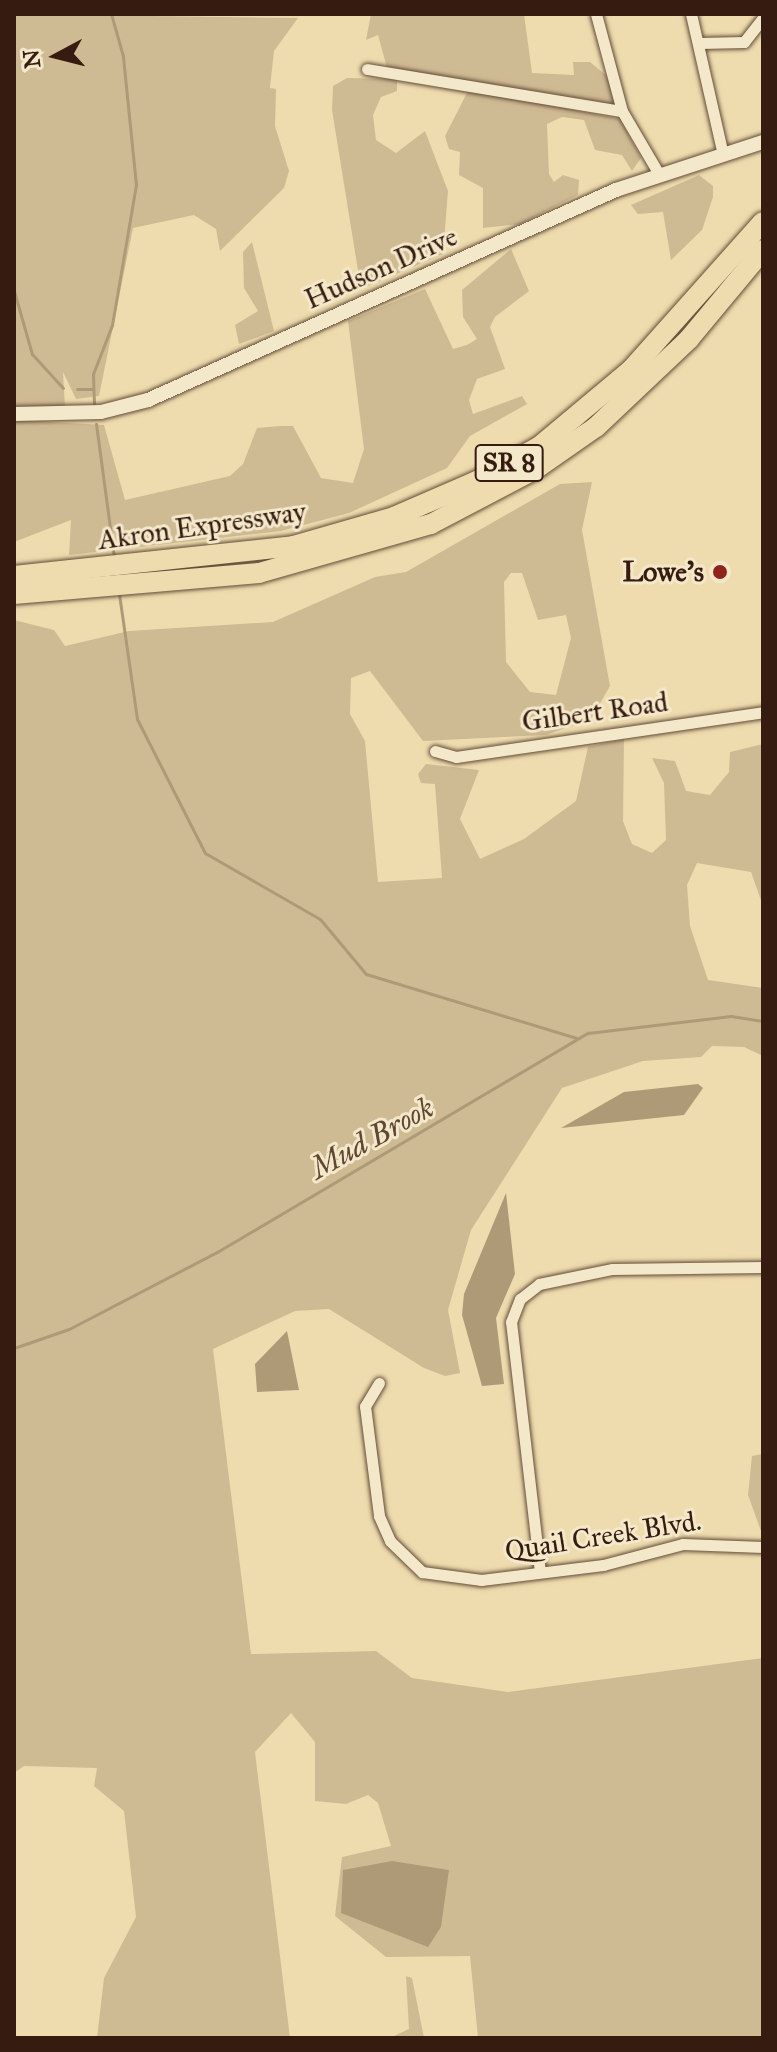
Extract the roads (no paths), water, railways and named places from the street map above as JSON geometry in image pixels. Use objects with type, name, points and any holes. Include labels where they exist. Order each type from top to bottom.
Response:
[{"type":"highway","name":"Akron Expressway","points":[[173,572],[293,546],[394,517],[540,446],[672,330],[763,222]]},
{"type":"highway","name":"Akron Expressway","points":[[14,594],[40,583],[314,563],[480,500],[596,427],[689,339],[763,250]]},
{"type":"highway","name":"Akron Expressway","points":[[14,576],[40,583]]},
{"type":"street","points":[[596,14],[622,111],[659,174]]},
{"type":"street","points":[[691,14],[722,151]]},
{"type":"street","points":[[700,43],[744,42],[763,18]]},
{"type":"street","points":[[367,69],[622,111]]},
{"type":"street","name":"Hudson Drive","points":[[14,414],[101,412],[148,400],[659,174],[722,151],[763,142]]},
{"type":"street","name":"Gilbert Road","points":[[435,751],[456,757],[763,712]]},
{"type":"street","points":[[540,1572],[511,1322],[520,1299],[539,1284],[612,1269],[763,1267]]},
{"type":"street","name":"Quail Creek Blvd.","points":[[379,1383],[365,1406],[379,1516],[399,1553],[422,1572],[448,1580],[540,1572],[683,1544],[763,1547]]},
{"type":"waterway","points":[[94,404],[93,374],[112,325],[136,185],[123,56],[111,14]]},
{"type":"waterway","points":[[14,291],[32,354],[63,388]]},
{"type":"waterway","points":[[77,389],[93,389]]},
{"type":"waterway","points":[[96,424],[114,558]]},
{"type":"waterway","points":[[119,594],[137,719],[205,853],[320,919],[366,974],[577,1038]]},
{"type":"waterway","name":"Mud Brook","points":[[14,1348],[69,1329],[217,1252],[588,1033],[731,1016],[763,1021]]},
{"type":"place","name":"Lowe's","points":[[720,572]]}]
